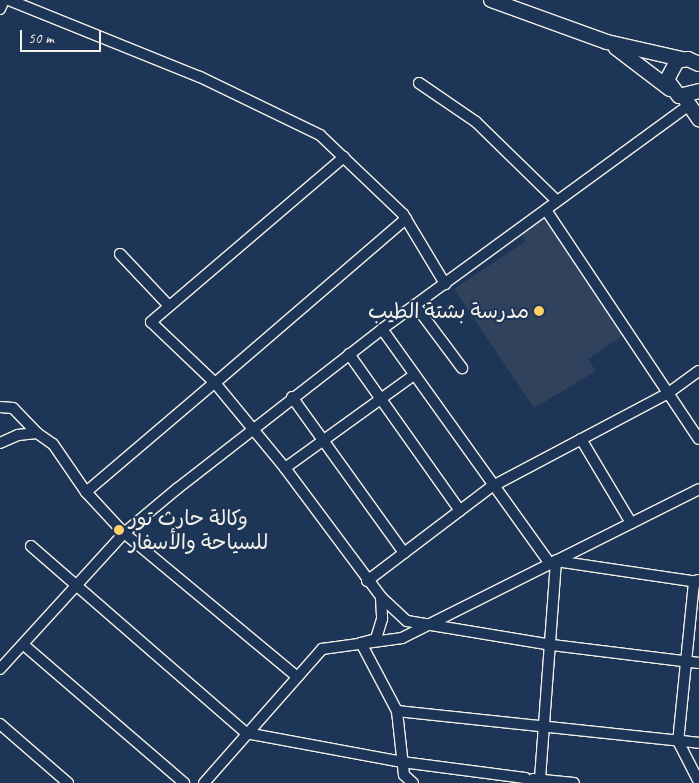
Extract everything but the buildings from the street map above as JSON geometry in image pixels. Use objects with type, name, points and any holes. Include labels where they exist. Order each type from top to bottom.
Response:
[{"type":"main road","points":[[491,0],[607,42],[692,61]]},
{"type":"main road","points":[[607,42],[671,90],[693,96],[699,120]]},
{"type":"main road","points":[[671,90],[669,69],[692,61]]},
{"type":"street","points":[[0,9],[4,0]]},
{"type":"street","points":[[8,0],[200,77],[320,135],[406,220],[445,284]]},
{"type":"street","points":[[419,83],[476,122],[558,202]]},
{"type":"street","points":[[0,669],[25,646],[124,533],[251,428],[348,354],[558,202],[693,96]]},
{"type":"street","points":[[344,157],[151,322],[214,383],[285,468],[368,581],[381,597],[407,621],[432,623],[552,645],[699,663]]},
{"type":"street","points":[[546,210],[667,394],[699,439]]},
{"type":"street","points":[[86,492],[406,220]]},
{"type":"street","points":[[120,254],[169,306]]},
{"type":"street","points":[[415,305],[462,368]]},
{"type":"street","points":[[382,329],[491,487],[553,563],[552,645],[544,727],[532,780]]},
{"type":"street","points":[[348,354],[460,511]]},
{"type":"street","points":[[368,581],[491,487],[667,394],[699,372]]},
{"type":"street","points":[[285,468],[414,375]]},
{"type":"street","points":[[292,397],[404,553]]},
{"type":"street","points":[[0,407],[13,408],[37,433],[53,444],[86,492],[124,533],[295,675]]},
{"type":"street","points":[[0,443],[18,434],[37,433]]},
{"type":"street","points":[[581,440],[631,524]]},
{"type":"street","points":[[204,783],[295,675],[322,649],[402,638],[699,489]]},
{"type":"street","points":[[31,546],[246,733],[402,762],[532,780],[574,783]]},
{"type":"street","points":[[553,563],[697,581],[678,741],[699,782]]},
{"type":"street","points":[[361,643],[376,638],[382,619],[381,597]]},
{"type":"street","points":[[361,643],[397,711],[402,762],[400,779],[412,783]]},
{"type":"street","points":[[25,646],[184,783]]},
{"type":"street","points":[[397,711],[699,743]]},
{"type":"street","points":[[0,724],[68,783]]},
{"type":"shaded area","name":"مدرسة بشتة الطيب","points":[[544,218],[625,334],[588,359],[596,371],[534,408],[454,289],[526,241],[521,233]]},
{"type":"place","name":"مدرسة بشتة الطيب","points":[[539,311]]},
{"type":"place","name":"وكالة حارث تور للسياحة والأسفار","points":[[119,530]]}]
